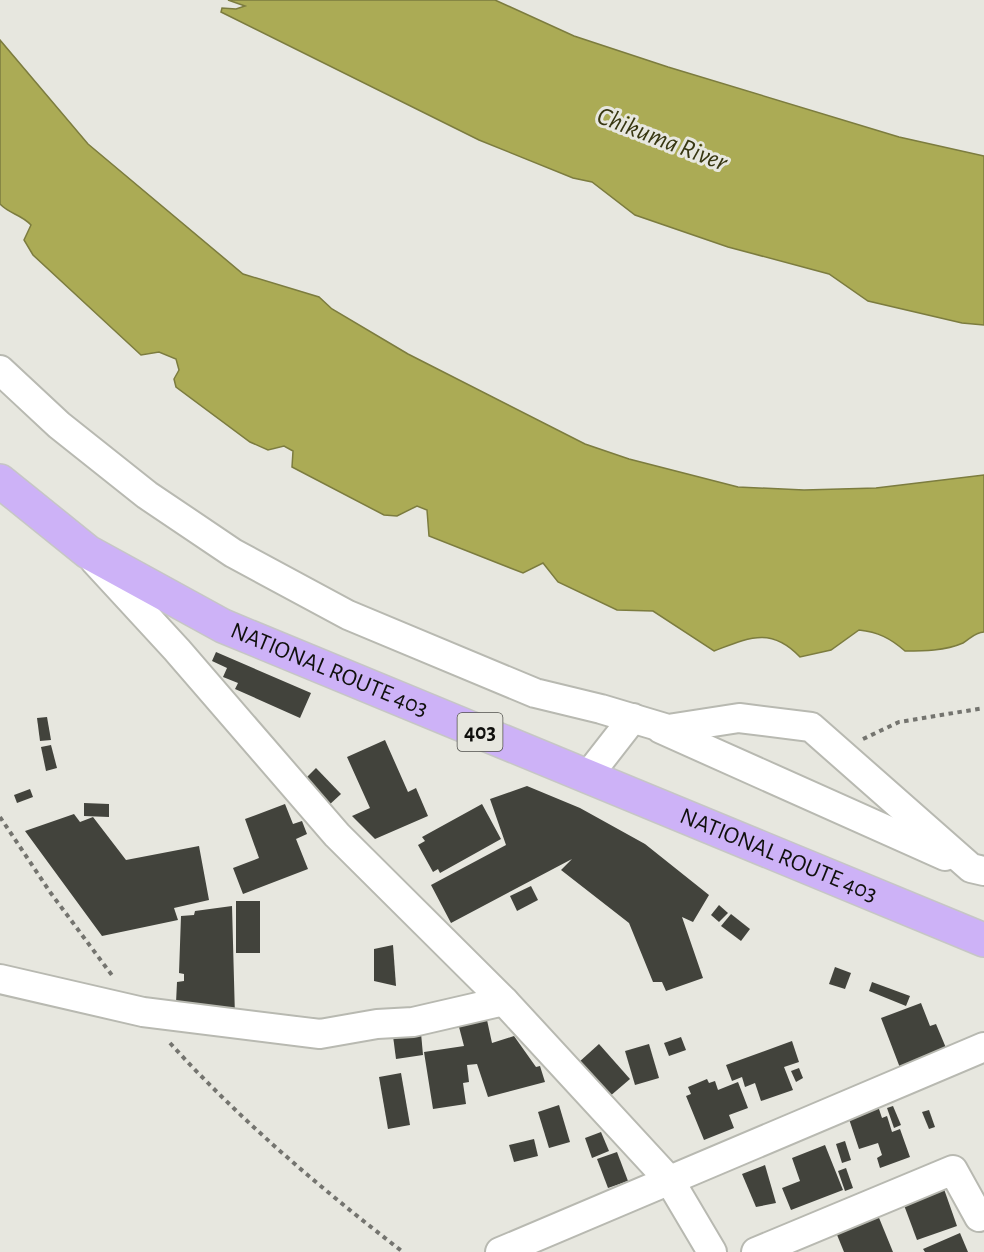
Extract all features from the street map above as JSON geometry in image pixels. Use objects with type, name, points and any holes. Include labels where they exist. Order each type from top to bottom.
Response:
[{"type":"highway","name":"NATIONAL ROUTE 403","points":[[0,481],[88,552],[223,626],[984,940]]},
{"type":"street","points":[[0,370],[59,424],[147,495],[244,558],[348,615],[535,693],[668,729],[739,718],[811,727],[977,869]]},
{"type":"street","points":[[88,552],[177,650],[337,836],[504,1001],[670,1181],[712,1252]]},
{"type":"street","points":[[587,777],[639,720]]},
{"type":"street","points":[[639,720],[977,869]]},
{"type":"street","points":[[0,979],[142,1012],[320,1034],[377,1024],[413,1022],[504,1001]]},
{"type":"street","points":[[500,1252],[984,1047]]},
{"type":"street","points":[[756,1252],[815,1241],[953,1170],[982,1221]]},
{"type":"path","points":[[866,775],[850,752],[866,736],[899,722],[984,708]]},
{"type":"water","name":"Chikuma River","points":[[228,0],[495,0],[574,36],[668,67],[899,137],[984,156],[984,325],[962,323],[868,301],[829,274],[728,247],[635,215],[592,182],[573,178],[479,140],[221,12],[222,8],[236,9],[245,6]]},
{"type":"water","points":[[0,40],[88,144],[243,274],[319,297],[332,309],[408,354],[585,444],[629,459],[738,487],[804,490],[876,488],[984,475],[984,632],[975,634],[956,646],[927,651],[905,651],[884,636],[859,630],[831,650],[800,657],[789,647],[769,638],[749,639],[714,651],[653,611],[617,610],[558,582],[543,563],[523,573],[429,536],[427,510],[417,506],[397,516],[384,515],[292,467],[293,451],[284,446],[268,450],[250,442],[176,387],[174,379],[179,370],[176,359],[159,352],[141,355],[33,255],[24,240],[31,225],[0,204]]},
{"type":"building","points":[[216,652],[311,693],[300,718],[235,689],[238,683],[223,677],[227,668],[212,661]]},
{"type":"building","points":[[47,717],[51,740],[40,741],[37,718]]},
{"type":"building","points":[[385,740],[408,792],[416,788],[428,816],[375,839],[352,816],[370,808],[347,757]]},
{"type":"building","points":[[51,745],[57,768],[46,771],[41,747]]},
{"type":"building","points":[[316,768],[341,794],[328,806],[304,780]]},
{"type":"building","points":[[527,786],[580,808],[645,844],[709,895],[693,922],[682,917],[703,978],[666,991],[662,982],[653,982],[629,923],[561,870],[572,859],[451,923],[431,885],[506,845],[490,799]]},
{"type":"building","points":[[30,789],[33,797],[17,803],[14,795]]},
{"type":"building","points":[[84,803],[109,804],[109,817],[84,816]]},
{"type":"building","points":[[285,804],[293,824],[302,821],[307,834],[296,839],[308,869],[243,894],[233,868],[259,858],[245,819]]},
{"type":"building","points":[[482,804],[501,839],[440,873],[438,869],[433,872],[418,845],[425,841],[422,837]]},
{"type":"building","points":[[74,814],[80,822],[93,817],[126,860],[199,846],[209,900],[174,908],[178,920],[102,936],[25,831]]},
{"type":"building","points":[[531,886],[538,900],[517,911],[510,896]]},
{"type":"building","points":[[236,901],[260,901],[260,953],[236,953]]},
{"type":"building","points":[[719,905],[728,913],[719,922],[711,915]]},
{"type":"building","points":[[232,906],[235,1017],[193,1014],[194,1004],[176,1003],[177,982],[184,981],[184,974],[179,973],[181,916],[194,915],[195,911]]},
{"type":"building","points":[[731,914],[750,929],[741,941],[721,926]]},
{"type":"building","points":[[393,945],[396,986],[374,981],[374,949]]},
{"type":"building","points":[[835,967],[851,973],[845,989],[829,984]]},
{"type":"building","points":[[872,982],[910,996],[906,1006],[869,991]]},
{"type":"building","points":[[921,1003],[930,1026],[936,1024],[949,1055],[902,1073],[881,1018]]},
{"type":"building","points":[[487,1020],[492,1043],[514,1036],[536,1067],[540,1066],[545,1082],[488,1097],[477,1064],[467,1065],[469,1082],[463,1083],[466,1104],[433,1109],[424,1052],[464,1046],[459,1027]]},
{"type":"building","points":[[421,1033],[423,1055],[396,1059],[393,1036]]},
{"type":"building","points":[[681,1037],[686,1050],[669,1056],[664,1043]]},
{"type":"building","points":[[792,1041],[799,1062],[784,1067],[793,1090],[761,1101],[755,1083],[745,1087],[742,1077],[732,1081],[726,1065]]},
{"type":"building","points":[[599,1044],[630,1079],[609,1097],[578,1063]]},
{"type":"building","points":[[649,1044],[659,1078],[635,1085],[625,1051]]},
{"type":"building","points":[[799,1068],[803,1078],[796,1082],[791,1071]]},
{"type":"building","points":[[401,1073],[410,1125],[388,1129],[379,1077]]},
{"type":"building","points":[[707,1079],[709,1083],[715,1081],[718,1090],[738,1082],[748,1108],[729,1115],[734,1128],[704,1140],[686,1096],[691,1094],[688,1087]]},
{"type":"building","points":[[559,1105],[570,1142],[549,1148],[538,1112]]},
{"type":"building","points":[[878,1106],[882,1118],[887,1116],[892,1132],[900,1129],[910,1157],[880,1168],[877,1158],[882,1155],[878,1143],[859,1149],[848,1116]]},
{"type":"building","points":[[893,1106],[901,1125],[894,1128],[887,1108]]},
{"type":"building","points":[[929,1110],[935,1127],[929,1129],[922,1112]]},
{"type":"building","points":[[601,1132],[609,1151],[592,1158],[585,1138]]},
{"type":"building","points":[[534,1139],[538,1156],[514,1162],[509,1145]]},
{"type":"building","points":[[845,1141],[851,1160],[842,1163],[836,1144]]},
{"type":"building","points":[[825,1145],[843,1190],[791,1210],[782,1188],[800,1181],[792,1158]]},
{"type":"building","points":[[617,1152],[628,1181],[608,1188],[597,1159]]},
{"type":"building","points":[[765,1165],[776,1203],[756,1207],[742,1174]]},
{"type":"building","points":[[846,1168],[853,1188],[845,1191],[838,1171]]},
{"type":"building","points":[[944,1189],[957,1226],[917,1240],[901,1197]]},
{"type":"building","points":[[875,1208],[893,1252],[844,1252],[833,1225]]},
{"type":"building","points":[[960,1233],[968,1252],[925,1252],[923,1249]]}]
